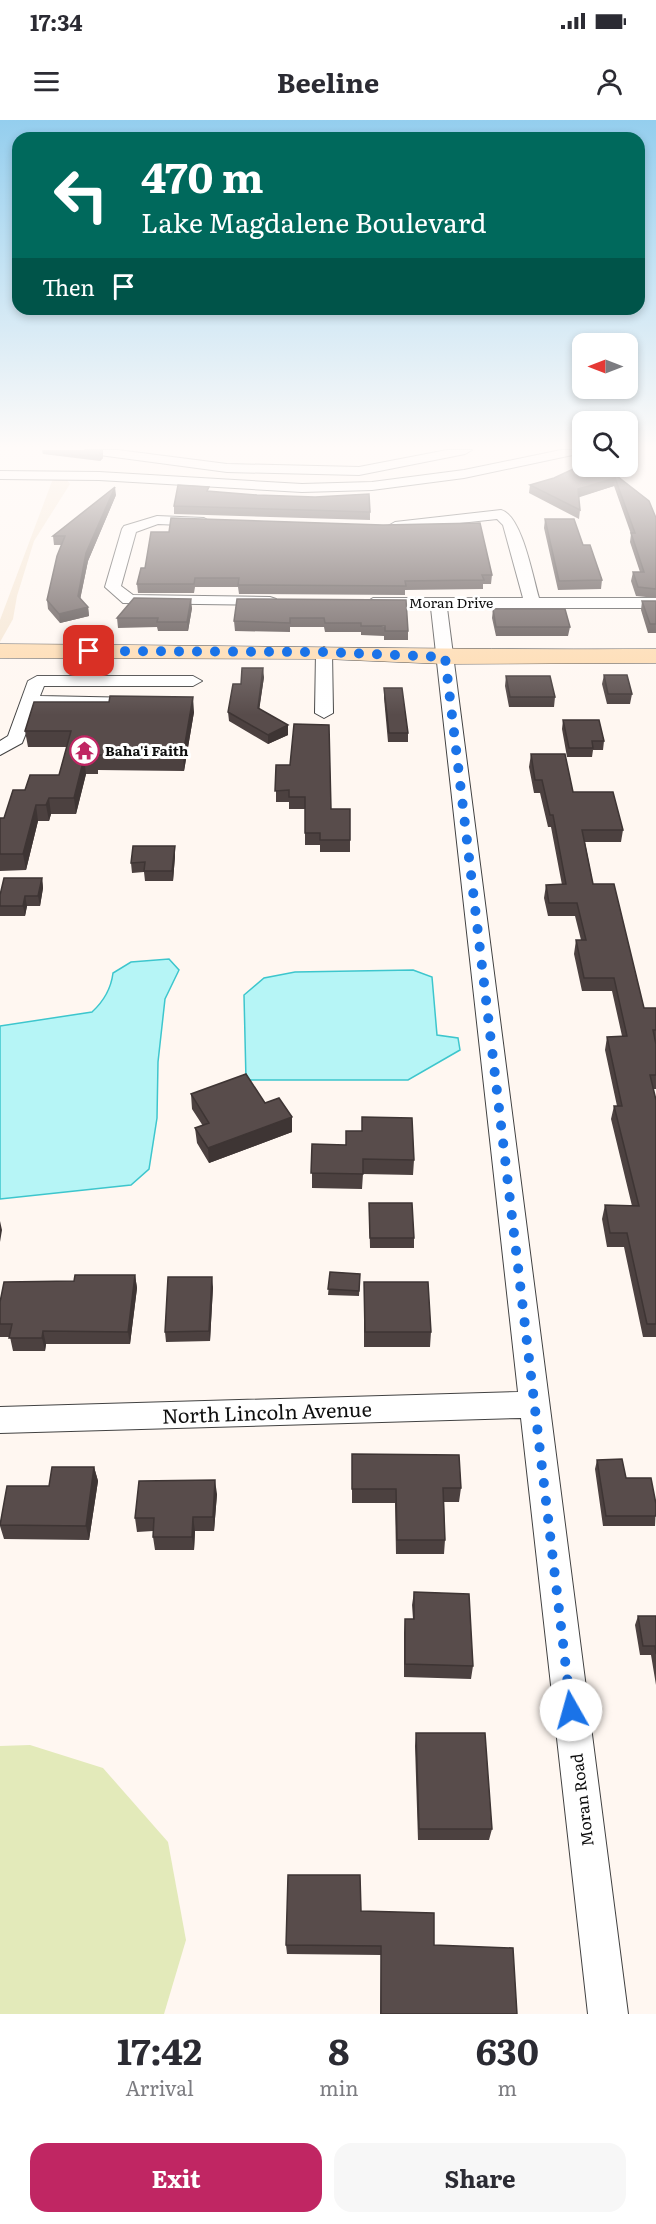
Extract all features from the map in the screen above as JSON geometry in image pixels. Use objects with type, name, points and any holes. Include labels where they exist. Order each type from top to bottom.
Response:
[{"type":"street","points":[[126,538],[113,587],[129,600],[284,602]]},
{"type":"street","points":[[514,538],[532,603]]},
{"type":"street","name":"Moran Drive","points":[[355,603],[656,603]]},
{"type":"street","name":"Moran Road","points":[[438,603],[608,2014]]},
{"type":"street","points":[[1,653],[197,651],[324,652],[445,657],[656,656]]},
{"type":"street","points":[[192,700],[196,693],[193,681],[197,651]]},
{"type":"street","points":[[324,652],[324,713]]},
{"type":"street","points":[[0,749],[16,739],[37,681],[193,681]]},
{"type":"street","points":[[30,701],[155,703]]},
{"type":"street","name":"North Lincoln Avenue","points":[[0,1420],[533,1405]]},
{"type":"shaded area","points":[[31,538],[36,538],[17,596],[13,619],[0,642],[0,620]]},
{"type":"green space","points":[[30,1745],[103,1768],[168,1842],[186,1940],[164,2014],[0,2014],[0,1746]]},
{"type":"water","points":[[169,959],[179,970],[165,999],[158,1062],[157,1118],[149,1169],[131,1185],[0,1199],[0,1026],[92,1012],[106,994],[113,973],[131,962]]},
{"type":"water","points":[[413,970],[432,977],[437,1035],[458,1038],[460,1050],[408,1080],[246,1080],[244,995],[264,978],[295,972]]},
{"type":"building","points":[[64,538],[92,538],[86,553],[78,596],[88,607],[59,614],[47,600],[57,556]]},
{"type":"building","points":[[150,538],[484,538],[492,575],[482,575],[484,580],[405,581],[406,586],[238,585],[239,578],[195,578],[194,584],[137,584],[141,568],[145,568]]},
{"type":"building","points":[[549,538],[581,538],[583,545],[590,545],[602,580],[559,581]]},
{"type":"building","points":[[633,538],[656,538],[656,589],[638,587],[633,572],[644,572]]},
{"type":"building","points":[[134,598],[191,599],[187,622],[157,622],[158,618],[117,618]]},
{"type":"building","points":[[237,599],[406,600],[408,631],[385,631],[385,626],[361,626],[361,623],[325,623],[324,618],[290,618],[290,623],[234,621]]},
{"type":"building","points":[[642,601],[656,601],[656,624],[650,624]]},
{"type":"building","points":[[493,609],[565,609],[570,627],[496,627]]},
{"type":"building","points":[[242,668],[263,668],[258,708],[288,725],[268,735],[228,712],[233,684],[241,684]]},
{"type":"building","points":[[604,675],[627,675],[632,694],[608,694]]},
{"type":"building","points":[[506,676],[550,676],[555,697],[510,697]]},
{"type":"building","points":[[384,688],[402,688],[408,733],[389,733]]},
{"type":"building","points":[[110,696],[193,697],[183,755],[96,755],[96,758],[84,758],[74,798],[49,798],[46,805],[36,805],[23,854],[0,854],[0,818],[4,818],[13,790],[25,790],[30,775],[59,775],[71,731],[25,731],[34,702],[109,702]]},
{"type":"building","points":[[563,720],[599,720],[604,741],[592,741],[593,748],[569,748]]},
{"type":"building","points":[[294,724],[329,725],[331,809],[350,809],[350,840],[320,840],[320,833],[305,833],[305,797],[289,797],[289,790],[275,791],[276,765],[290,765]]},
{"type":"building","points":[[531,754],[565,754],[573,792],[613,792],[623,830],[582,830],[593,884],[614,884],[644,1008],[656,1008],[656,1030],[653,1030],[656,1044],[656,1075],[650,1075],[656,1100],[656,1324],[647,1324],[627,1233],[610,1233],[605,1205],[639,1206],[614,1106],[622,1106],[607,1037],[627,1036],[614,978],[584,978],[576,940],[586,940],[577,903],[549,903],[546,885],[566,884],[553,815],[550,815],[542,780],[535,780]]},
{"type":"building","points":[[133,846],[175,846],[172,871],[144,871],[145,862],[131,863]]},
{"type":"building","points":[[4,878],[42,878],[38,896],[25,896],[23,906],[0,906]]},
{"type":"building","points":[[246,1074],[265,1103],[279,1098],[292,1117],[208,1148],[195,1128],[209,1123],[191,1094]]},
{"type":"building","points":[[362,1117],[412,1118],[414,1160],[363,1159],[363,1174],[311,1173],[312,1144],[346,1145],[346,1131],[362,1131]]},
{"type":"building","points":[[369,1203],[412,1203],[414,1238],[370,1238]]},
{"type":"building","points":[[330,1272],[360,1274],[359,1291],[328,1289]]},
{"type":"building","points":[[75,1275],[135,1275],[128,1332],[43,1331],[42,1338],[9,1338],[12,1324],[0,1324],[0,1302],[4,1282],[74,1281]]},
{"type":"building","points":[[168,1277],[212,1277],[209,1331],[165,1332]]},
{"type":"building","points":[[364,1282],[428,1282],[431,1332],[365,1332]]},
{"type":"building","points":[[352,1454],[459,1455],[461,1488],[443,1488],[445,1540],[397,1540],[396,1489],[352,1489]]},
{"type":"building","points":[[622,1459],[626,1478],[651,1478],[656,1516],[606,1516],[597,1460]]},
{"type":"building","points":[[52,1467],[94,1467],[86,1526],[0,1525],[7,1486],[49,1486]]},
{"type":"building","points":[[215,1480],[213,1517],[193,1517],[192,1537],[153,1537],[154,1518],[135,1518],[139,1481]]},
{"type":"building","points":[[414,1592],[469,1594],[473,1666],[405,1664],[405,1619],[414,1619]]},
{"type":"building","points":[[638,1616],[656,1616],[656,1654],[655,1646],[643,1646]]},
{"type":"building","points":[[416,1733],[485,1733],[492,1829],[419,1829]]},
{"type":"building","points":[[288,1875],[360,1875],[361,1911],[434,1913],[434,1945],[513,1948],[517,2014],[381,2014],[381,1946],[286,1945]]},
{"type":"place","name":"Baha'i Faith","points":[[84,751]]},
{"type":"route","points":[[89,651],[324,652],[445,657],[571,1710]]}]
